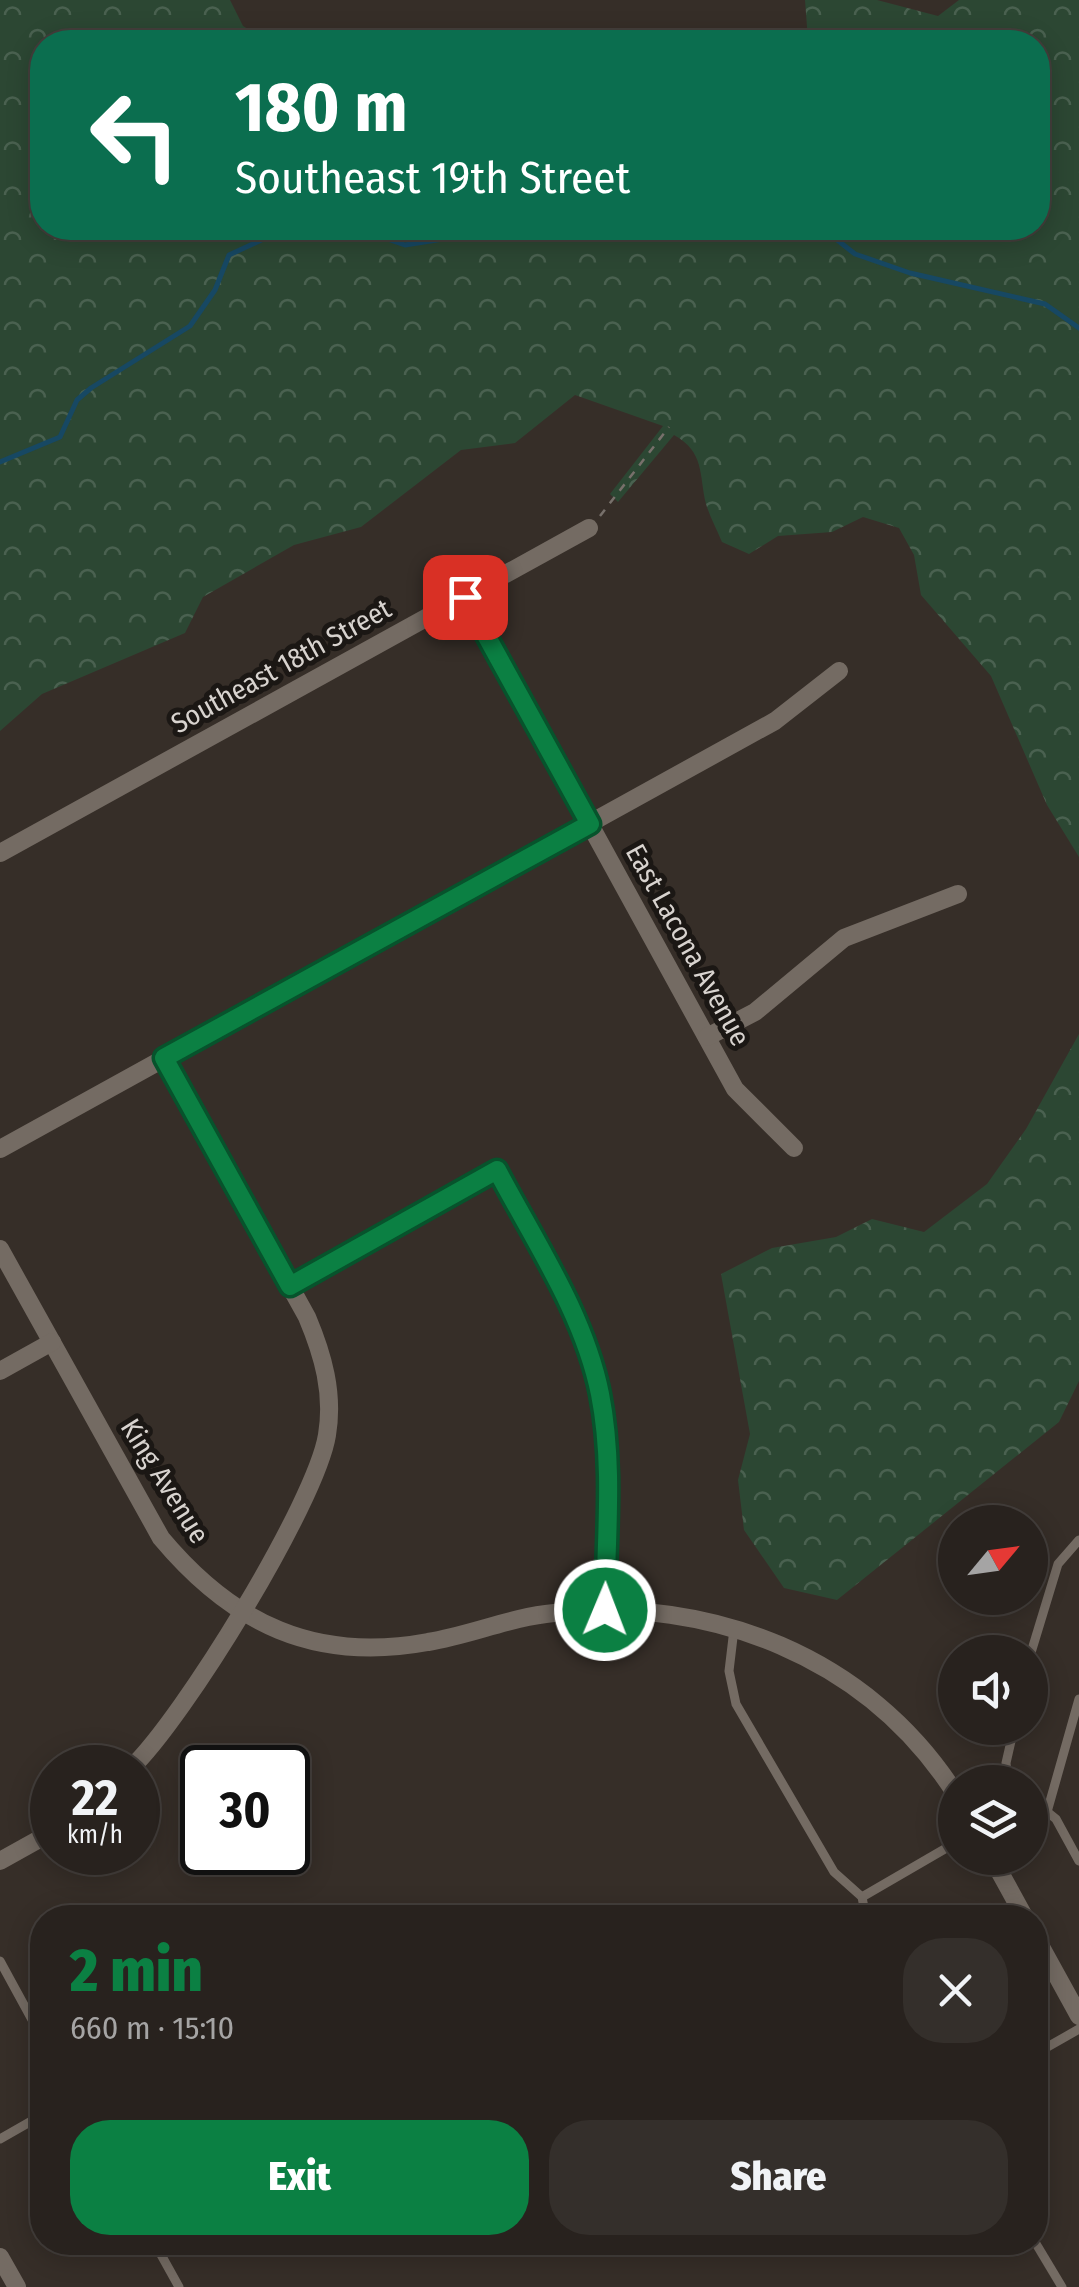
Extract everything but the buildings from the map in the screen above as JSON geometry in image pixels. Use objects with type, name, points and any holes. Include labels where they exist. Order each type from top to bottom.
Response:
[{"type":"street","name":"Southeast 18th Street","points":[[0,853],[589,528]]},
{"type":"street","name":"East Lacona Avenue","points":[[465,597],[735,1090],[794,1148]]},
{"type":"street","points":[[0,1149],[775,721],[839,671]]},
{"type":"street","points":[[707,1038],[755,1012],[844,938],[901,920],[958,894]]},
{"type":"street","points":[[149,1745],[184,1702],[240,1613],[318,1472],[328,1433],[329,1393],[322,1354],[290,1286],[164,1058]]},
{"type":"street","points":[[290,1286],[497,1170],[575,1316],[600,1392],[608,1471],[605,1610]]},
{"type":"street","name":"King Avenue","points":[[0,1249],[161,1538],[194,1578],[240,1613],[314,1642],[372,1648],[429,1642],[552,1613],[648,1611],[734,1627],[787,1646],[858,1688],[918,1743],[938,1769]]},
{"type":"street","points":[[0,1371],[52,1342]]},
{"type":"street","points":[[0,1861],[30,1844]]},
{"type":"street","points":[[1001,1875],[1018,1905]]},
{"type":"street","points":[[1048,1960],[1079,2016]]},
{"type":"street","points":[[0,2257],[16,2287]]},
{"type":"lane","points":[[1036,1635],[1058,1564],[1079,1540]]},
{"type":"lane","points":[[734,1627],[729,1672],[736,1704],[834,1872],[862,1896],[864,1905]]},
{"type":"lane","points":[[1048,1808],[1079,1699]]},
{"type":"lane","points":[[1048,1814],[1079,1860]]},
{"type":"lane","points":[[862,1896],[938,1853]]},
{"type":"lane","points":[[0,1961],[30,2016]]},
{"type":"lane","points":[[1048,2047],[1079,2029]]},
{"type":"lane","points":[[0,2139],[30,2122]]},
{"type":"lane","points":[[161,2255],[179,2287]]},
{"type":"lane","points":[[1043,2255],[1062,2287]]},
{"type":"path","points":[[589,528],[669,426]]},
{"type":"green space","points":[[0,0],[230,0],[243,26],[249,30],[30,30],[30,240],[1050,240],[1050,30],[807,30],[805,0],[877,0],[938,16],[959,0],[1079,0],[1079,857],[1047,805],[991,676],[921,595],[914,555],[899,528],[863,517],[832,532],[778,536],[749,554],[722,542],[706,504],[696,457],[674,435],[618,502],[610,494],[663,426],[575,395],[515,443],[461,450],[361,527],[294,545],[203,597],[185,633],[42,694],[0,731]]},
{"type":"green space","points":[[1079,1034],[1079,1381],[1059,1422],[955,1505],[938,1505],[938,1519],[837,1600],[784,1588],[744,1530],[738,1480],[750,1434],[721,1274],[772,1248],[836,1237],[872,1219],[924,1232],[987,1184],[1026,1129]]},
{"type":"waterway","points":[[0,462],[60,437],[77,400],[190,326],[215,290],[229,255],[261,240]]},
{"type":"waterway","points":[[390,240],[405,245],[437,240]]},
{"type":"waterway","points":[[837,240],[855,254],[910,273],[1045,304],[1079,328]]},
{"type":"route","points":[[465,597],[590,824],[164,1058],[290,1286],[497,1170],[575,1316],[600,1392],[608,1471],[605,1610]]}]
